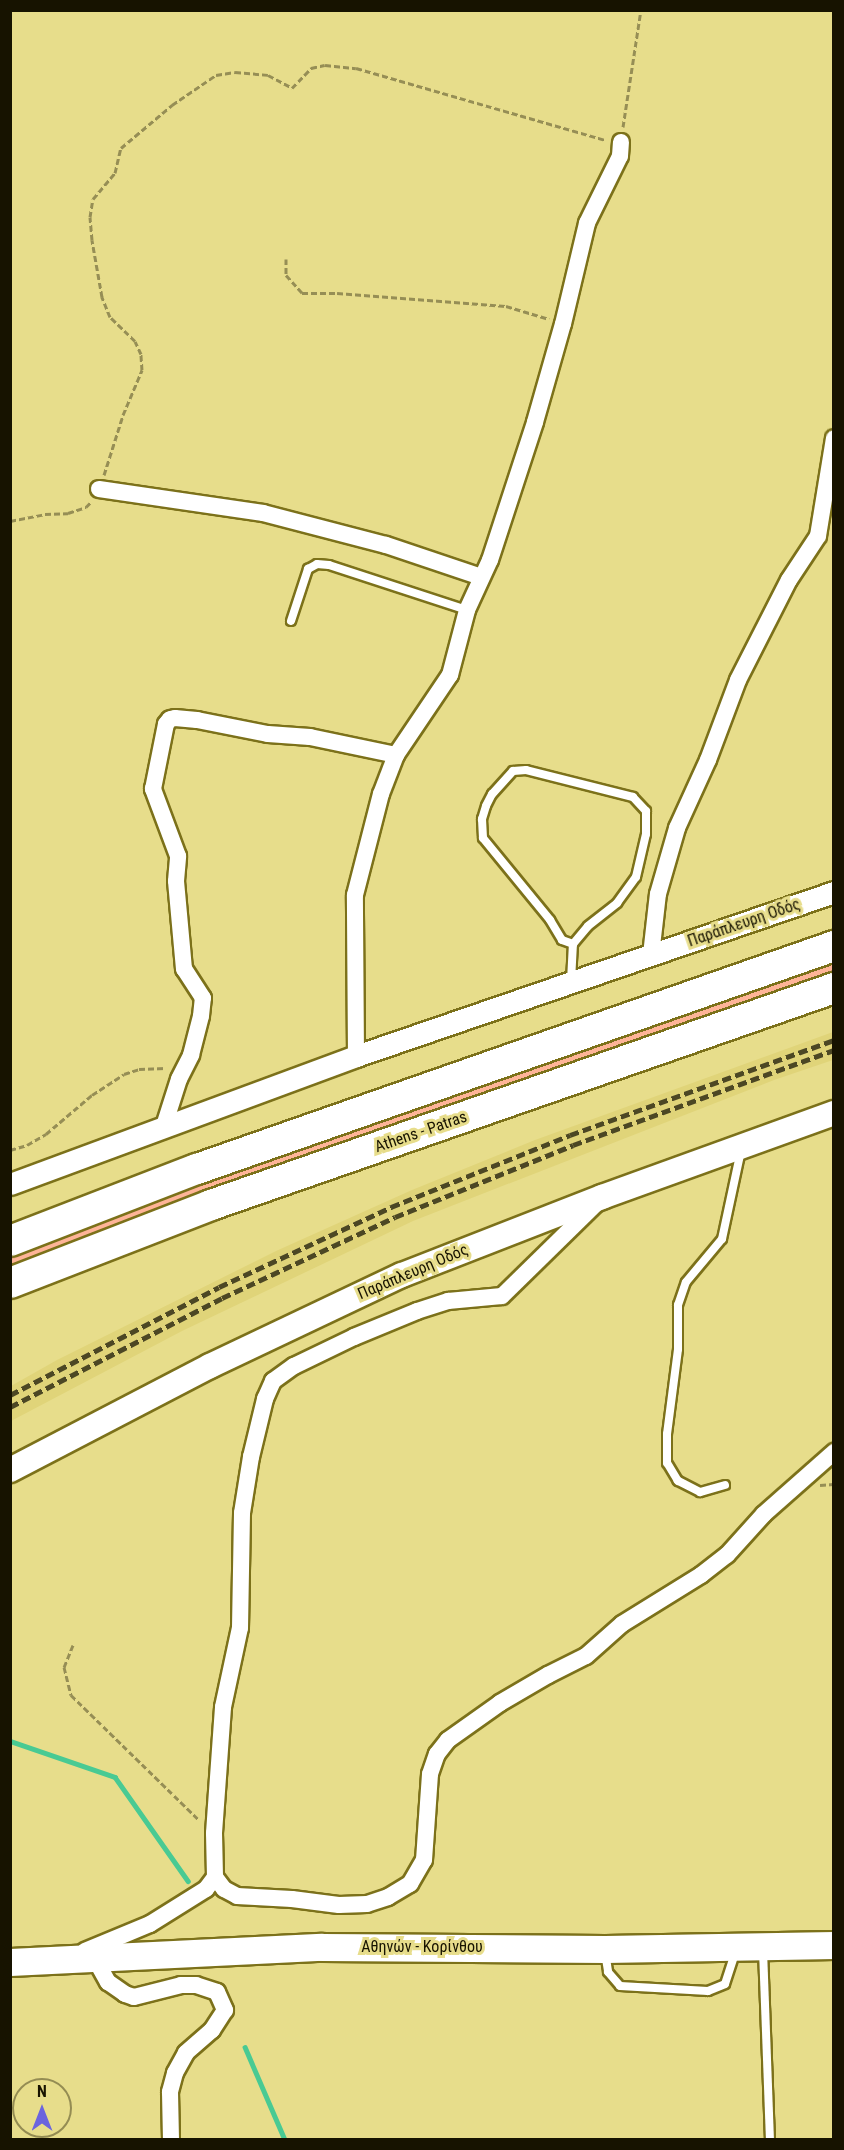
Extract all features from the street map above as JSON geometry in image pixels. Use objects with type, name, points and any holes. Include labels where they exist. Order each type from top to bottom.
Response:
[{"type":"highway","points":[[10,1240],[197,1169],[834,946]]},
{"type":"highway","name":"Athens - Patras","points":[[10,1283],[211,1205],[834,988]]},
{"type":"main road","name":"Παράπλευρη Οδός","points":[[10,1470],[83,1430],[210,1366],[402,1275],[602,1197],[834,1113]]},
{"type":"main road","name":"Αθηνών - Κορίνθου","points":[[10,1962],[322,1947],[605,1948],[834,1945]]},
{"type":"street","points":[[356,1056],[355,895],[381,794],[396,755],[450,675],[468,610],[490,560],[535,422],[563,324],[587,223],[620,156],[621,142]]},
{"type":"street","points":[[651,955],[658,894],[677,828],[708,760],[738,680],[789,580],[818,536],[834,438]]},
{"type":"street","points":[[99,489],[168,501],[263,513],[386,545],[481,578]]},
{"type":"street","points":[[164,1126],[183,1070],[191,1055],[203,998],[198,987],[184,969],[176,882],[178,856],[153,789],[166,724],[170,719],[310,737],[396,755]]},
{"type":"street","name":"Παράπλευρη Οδός","points":[[10,1184],[356,1056],[834,892]]},
{"type":"street","points":[[602,1197],[502,1296],[448,1300],[417,1311],[354,1337],[294,1366],[273,1381],[266,1399],[245,1487],[242,1513],[240,1628],[223,1707],[214,1833],[215,1877],[224,1889],[237,1896],[292,1899],[339,1905],[367,1904],[388,1897],[410,1884],[424,1860],[430,1774],[437,1754],[448,1740],[500,1703],[586,1656],[622,1624],[701,1575],[727,1555],[764,1514],[834,1452]]},
{"type":"street","points":[[62,1959],[150,1924],[206,1889],[215,1877]]},
{"type":"street","points":[[94,1958],[108,1982],[125,1994],[134,1997],[181,1985],[196,1985],[217,1992],[225,2010],[212,2030],[186,2054],[175,2073],[170,2092],[171,2139]]},
{"type":"lane","points":[[291,621],[308,569],[317,564],[329,565],[468,610]]},
{"type":"lane","points":[[571,984],[573,944],[588,927],[617,903],[636,877],[646,834],[646,811],[633,797],[526,770],[513,771],[492,794],[486,806],[482,819],[483,838],[550,920],[562,940],[573,944]]},
{"type":"lane","points":[[724,1485],[700,1492],[678,1480],[667,1463],[667,1434],[678,1349],[678,1305],[686,1282],[722,1239],[742,1147]]},
{"type":"lane","points":[[605,1948],[608,1972],[620,1986],[708,1991],[724,1984],[750,1946]]},
{"type":"lane","points":[[750,1946],[770,2139]]},
{"type":"path","points":[[10,521],[45,514],[68,513],[86,507],[96,497],[123,415],[142,370],[141,354],[135,341],[110,317],[102,297],[92,240],[90,217],[93,199],[115,172],[121,148],[172,105],[216,75],[236,72],[268,75],[292,88],[311,68],[325,65],[356,68],[598,139],[621,142],[641,10]]},
{"type":"path","points":[[286,259],[286,275],[302,293],[337,293],[506,306],[563,324]]},
{"type":"path","points":[[10,1150],[27,1145],[46,1134],[92,1095],[124,1074],[153,1068],[183,1070]]},
{"type":"path","points":[[72,1645],[64,1666],[71,1695],[214,1833]]},
{"type":"shaded area","points":[[833,963],[833,972],[205,1192],[11,1267],[11,1258],[141,1206]]},
{"type":"shaded area","points":[[833,1032],[833,1060],[774,1080],[413,1221],[182,1331],[11,1421],[11,1386],[57,1360],[276,1251],[412,1190],[535,1140]]},
{"type":"waterway","points":[[10,1741],[115,1777],[188,1881]]},
{"type":"waterway","points":[[245,2047],[285,2140]]},
{"type":"railway","points":[[10,1395],[219,1287],[391,1207],[570,1135],[834,1040]]},
{"type":"railway","points":[[10,1407],[222,1298],[395,1217],[573,1145],[834,1050]]}]
